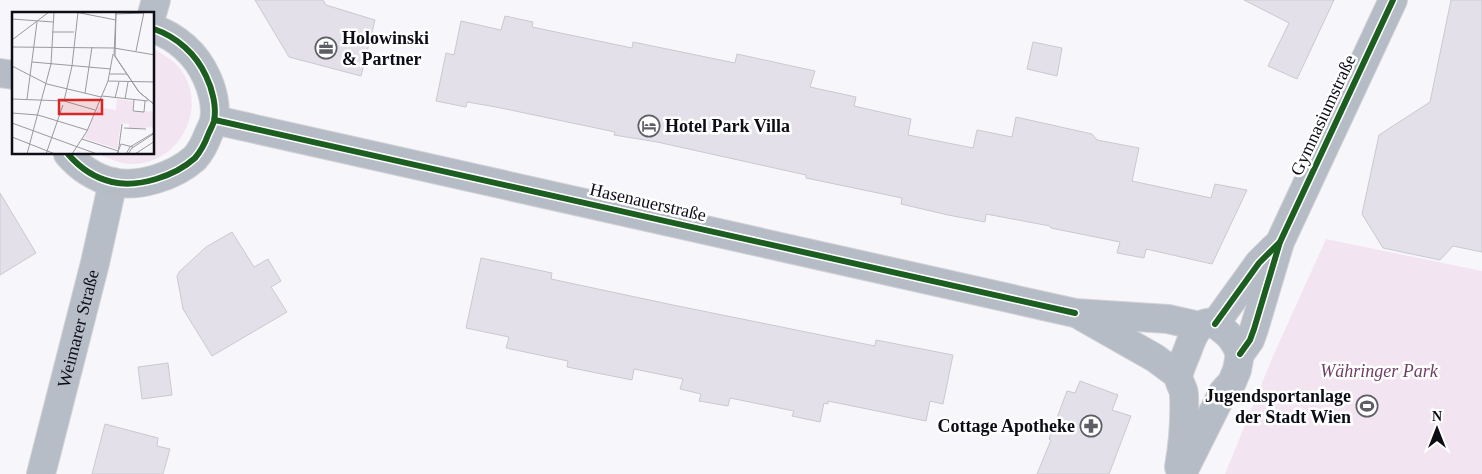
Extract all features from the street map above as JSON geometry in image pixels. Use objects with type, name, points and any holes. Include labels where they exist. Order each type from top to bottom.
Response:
[{"type":"street","name":"Gymnasiumstraße","points":[[1182,474],[1223,392],[1232,382],[1237,370],[1240,354],[1250,340],[1254,329],[1280,242],[1393,0]]},
{"type":"street","points":[[69,155],[77,164],[113,182],[134,182],[154,179],[183,167],[196,157],[214,120],[212,90],[201,64],[181,43],[155,29]]},
{"type":"street","name":"Hasenauerstraße","points":[[214,120],[1075,313],[1168,319],[1207,325]]},
{"type":"street","name":"Weimarer Straße","points":[[41,474],[95,263],[113,182]]},
{"type":"street","name":"Gymnasiumstraße","points":[[1178,474],[1183,435],[1181,383],[1194,333],[1207,325],[1259,262],[1280,242]]},
{"type":"street","name":"Hasenauerstraße","points":[[1075,313],[1155,358],[1181,383]]},
{"type":"street","points":[[1207,325],[1235,341],[1240,354]]},
{"type":"street","points":[[1181,383],[1200,396],[1213,396],[1223,392]]},
{"type":"green space","points":[[155,50],[175,63],[189,85],[192,100],[186,130],[177,143],[166,153],[152,161],[126,164],[101,155],[155,155]]},
{"type":"green space","name":"Jugendsportanlage der Stadt Wien","points":[[1326,239],[1482,271],[1482,474],[1225,474],[1273,356]]},
{"type":"building","points":[[255,0],[323,0],[326,5],[375,20],[361,76],[289,57]]},
{"type":"building","points":[[1244,0],[1334,0],[1297,79],[1268,66],[1289,23]]},
{"type":"building","points":[[1451,0],[1482,0],[1482,252],[1453,246],[1440,260],[1383,248],[1362,214],[1379,135],[1430,102]]},
{"type":"building","points":[[505,16],[533,22],[532,27],[632,48],[633,42],[735,63],[737,54],[815,71],[810,87],[856,97],[854,106],[911,119],[908,135],[973,148],[977,130],[1012,137],[1016,117],[1092,134],[1097,140],[1139,148],[1132,181],[1211,198],[1215,184],[1247,190],[1212,264],[1146,249],[1144,258],[1117,253],[1120,242],[1051,228],[1050,226],[986,214],[985,222],[948,215],[901,204],[902,198],[806,178],[806,175],[657,142],[614,135],[615,132],[496,107],[467,102],[466,107],[436,101],[446,53],[454,55],[461,21],[501,30]]},
{"type":"building","points":[[1033,42],[1062,48],[1057,76],[1027,69]]},
{"type":"building","points":[[0,193],[36,253],[0,275]]},
{"type":"building","points":[[232,232],[254,267],[268,259],[281,281],[271,287],[287,312],[212,356],[183,309],[177,276],[206,247]]},
{"type":"building","points":[[481,258],[552,273],[551,279],[673,305],[875,346],[876,340],[953,355],[943,404],[930,401],[926,421],[828,401],[828,404],[824,403],[820,422],[792,416],[794,411],[730,398],[728,406],[699,401],[701,394],[680,389],[683,379],[634,369],[632,380],[567,367],[568,361],[506,348],[509,337],[466,328]]},
{"type":"building","points":[[168,363],[172,395],[142,399],[138,367]]},
{"type":"building","points":[[1080,381],[1118,395],[1112,410],[1131,416],[1109,474],[1037,474],[1051,440],[1049,439],[1067,391],[1075,393]]},
{"type":"building","points":[[105,424],[158,438],[157,446],[170,449],[163,474],[92,474]]},
{"type":"cycle path","points":[[1240,354],[1250,340],[1254,329],[1280,242],[1393,0]]},
{"type":"cycle path","points":[[69,155],[82,168],[100,178],[112,182],[134,183],[145,182],[167,175],[187,164],[199,153],[206,141],[215,116],[210,86],[197,60],[185,47],[155,29]]},
{"type":"cycle path","points":[[215,120],[1075,313]]},
{"type":"cycle path","points":[[1215,324],[1259,263],[1280,242]]},
{"type":"place","name":"Holowinski & Partner","points":[[326,48]]},
{"type":"place","name":"Hotel Park Villa","points":[[649,126]]},
{"type":"place","name":"Jugendsportanlage der Stadt Wien","points":[[1367,406]]},
{"type":"place","name":"Cottage Apotheke","points":[[1091,426]]},
{"type":"park label","name":"Währinger Park","points":[[1379,371]]}]
